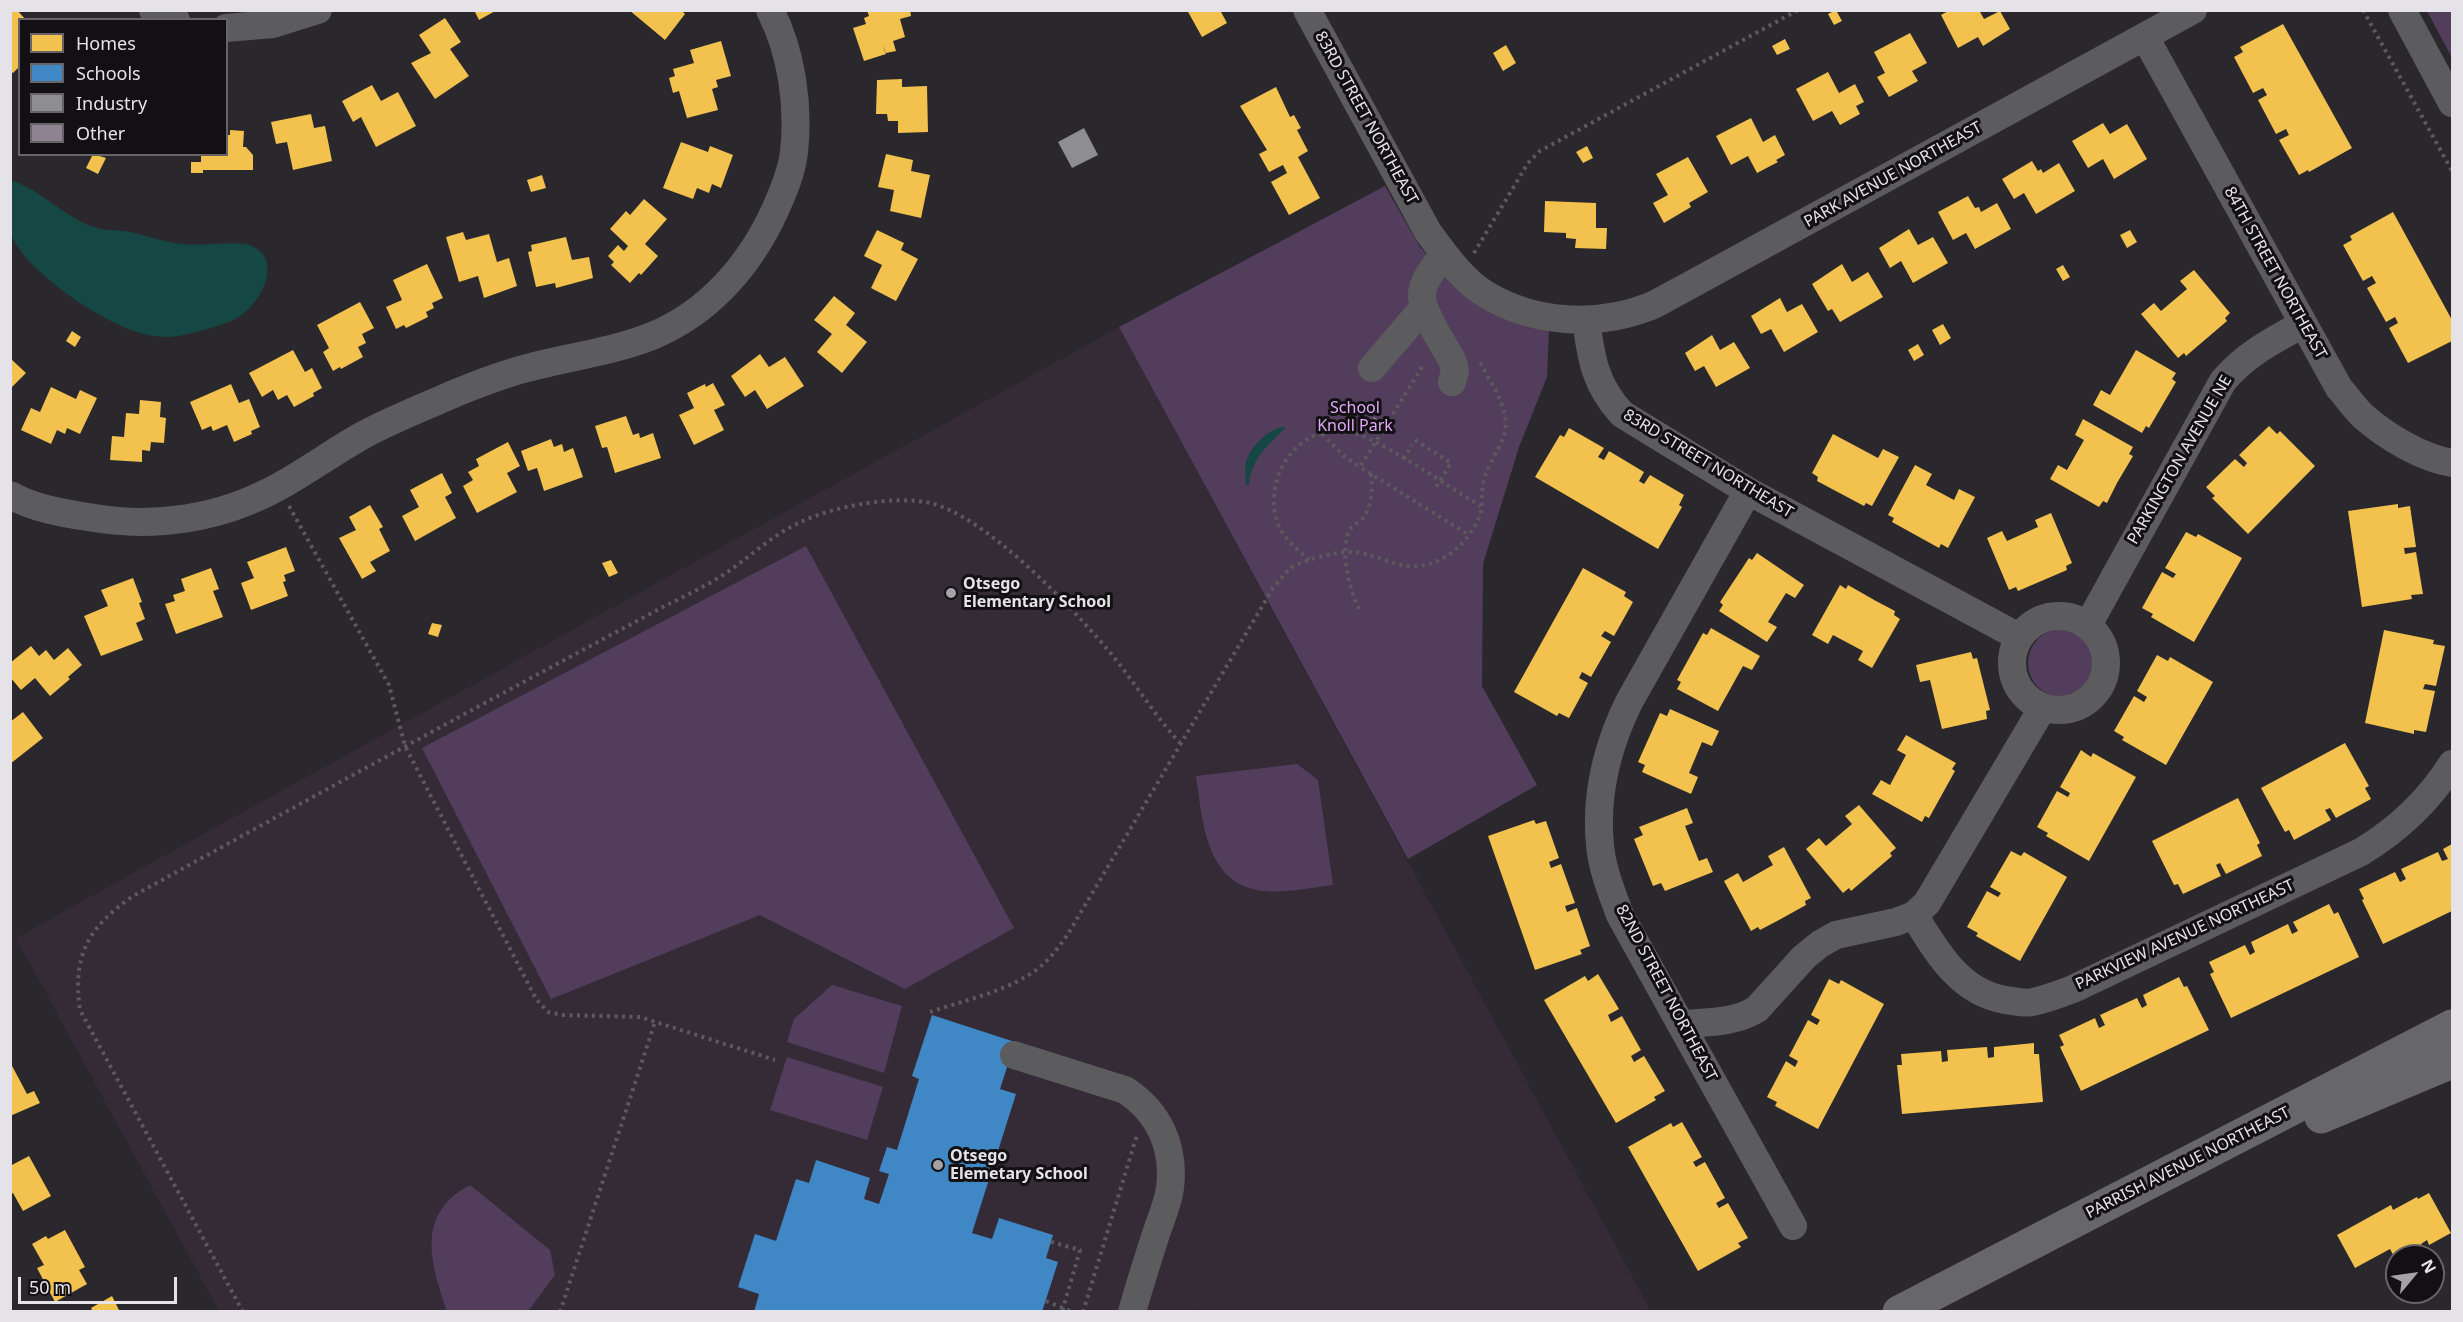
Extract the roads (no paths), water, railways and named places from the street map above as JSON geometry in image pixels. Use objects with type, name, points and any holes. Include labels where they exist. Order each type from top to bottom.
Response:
[{"type":"main road","name":"PARRISH AVENUE NORTHEAST","points":[[1911,1305],[2452,1026]]},
{"type":"main road","name":"PARRISH AVENUE NORTHEAST","points":[[1911,1305],[2091,1225],[2295,1129],[2452,1062]]},
{"type":"street","points":[[153,10],[171,18]]},
{"type":"street","points":[[228,28],[273,24],[318,10]]},
{"type":"street","points":[[13,505],[111,521],[162,522],[201,517],[240,505],[278,487],[359,438],[408,413],[525,368],[621,346],[653,336],[684,319],[711,300],[745,264],[767,227],[785,189],[794,156],[792,79],[784,47],[770,10]]},
{"type":"street","name":"83RD STREET NORTHEAST","points":[[1307,10],[1428,232],[1453,264],[1486,294],[1519,310],[1552,318],[1586,320],[1598,380],[1607,398],[1622,414],[1748,491],[2019,637]]},
{"type":"street","name":"PARK AVENUE NORTHEAST","points":[[1586,320],[1620,315],[1651,306],[2193,10]]},
{"type":"street","points":[[2402,10],[2452,103]]},
{"type":"street","name":"84TH STREET NORTHEAST","points":[[2145,37],[2339,388],[2363,416],[2389,436],[2417,451],[2452,463]]},
{"type":"street","points":[[1452,382],[1455,371],[1454,362],[1424,307],[1422,294],[1425,282],[1453,264]]},
{"type":"street","points":[[1372,369],[1424,307]]},
{"type":"street","name":"PARKINGTON AVENUE NE","points":[[2088,625],[2223,381],[2237,364],[2255,351],[2303,324]]},
{"type":"street","name":"82ND STREET NORTHEAST","points":[[1748,491],[1629,702],[1614,733],[1604,765],[1599,806],[1600,845],[1606,874],[1620,915],[1793,1226]]},
{"type":"street","points":[[2059,615],[2074,618],[2088,625],[2099,636],[2106,651],[2107,667],[2103,682],[2094,696],[2082,705],[2066,710],[2050,710],[2036,705],[2024,695],[2015,682],[2011,667],[2013,651],[2019,637],[2037,621],[2059,615]]},
{"type":"street","points":[[1682,1024],[1736,1019],[1749,1014],[1757,1009],[1804,957],[1828,939],[1836,935],[1896,922],[1914,915],[1927,903],[2043,707]]},
{"type":"street","name":"PARKVIEW AVENUE NORTHEAST","points":[[1914,915],[1942,959],[1958,978],[1976,990],[1997,999],[2031,1003],[2073,989],[2361,852],[2399,827],[2423,805],[2452,764]]},
{"type":"street","points":[[1014,1056],[1125,1090],[1145,1106],[1158,1123],[1169,1147],[1170,1190],[1131,1311]]},
{"type":"place","name":"Otsego Elementary School","points":[[951,593]]},
{"type":"place","name":"Otsego Elemetary School","points":[[938,1165]]},
{"type":"park label","name":"School Knoll Park","points":[[1355,417]]}]
